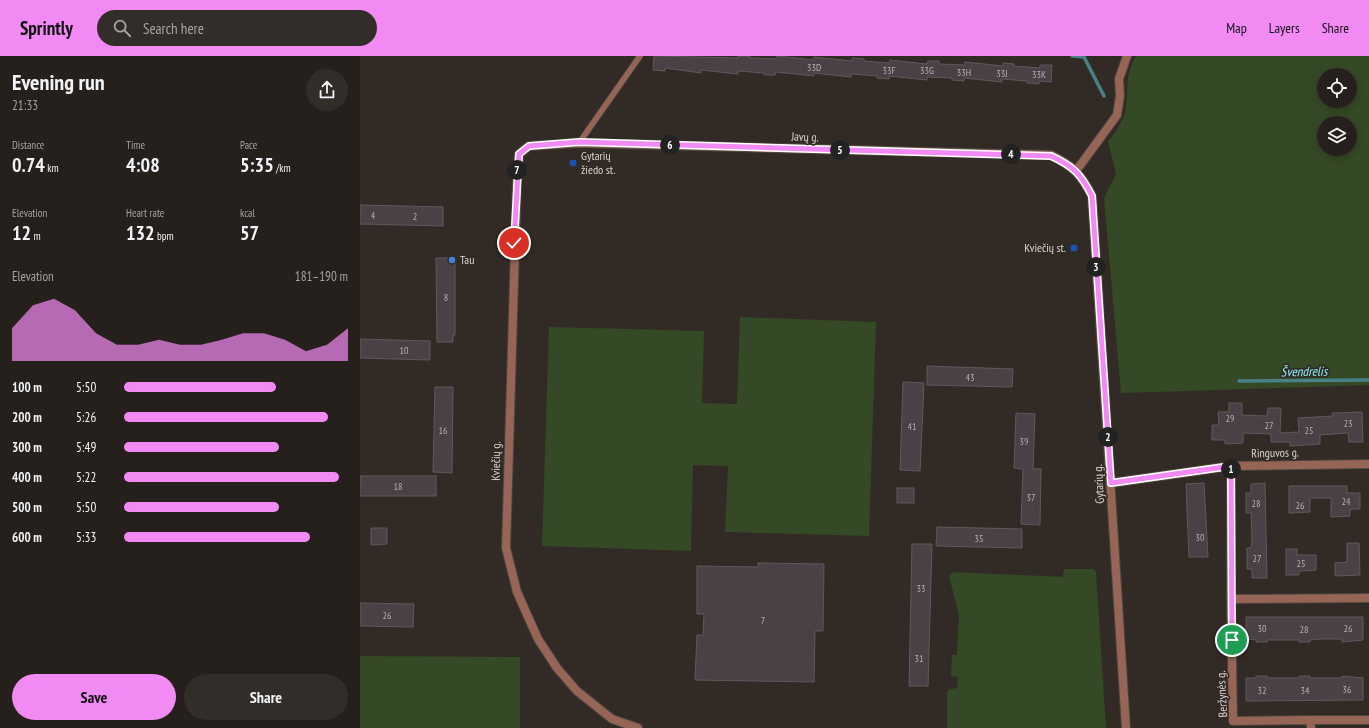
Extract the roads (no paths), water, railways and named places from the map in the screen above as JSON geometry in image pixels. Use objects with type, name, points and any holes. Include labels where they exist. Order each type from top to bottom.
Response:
[{"type":"street","points":[[1076,171],[1117,115],[1120,96],[1119,79],[1127,56]]},
{"type":"street","name":"Javų g.","points":[[529,146],[579,142],[1051,156],[1067,163],[1076,171]]},
{"type":"street","name":"Kviečių g.","points":[[529,146],[519,154],[516,181],[506,548],[517,592],[538,639],[557,668],[577,691],[612,719],[638,728]]},
{"type":"street","name":"Gytarių g.","points":[[1076,171],[1085,182],[1092,196],[1126,728]]},
{"type":"street","name":"Ringuvos g.","points":[[1111,483],[1231,466],[1369,464]]},
{"type":"street","points":[[1231,466],[1231,599],[1369,598]]},
{"type":"street","name":"Beržynės g.","points":[[1231,599],[1232,721],[1311,724]]},
{"type":"street","points":[[1311,724],[1369,720]]},
{"type":"lane","points":[[579,142],[640,56]]},
{"type":"waterway","points":[[1072,56],[1084,57],[1104,96]]},
{"type":"waterway","name":"Švendrelis","points":[[1239,381],[1369,380]]},
{"type":"place","name":"Gytarių žiedo st.","points":[[573,163]]},
{"type":"place","name":"Kviečių st.","points":[[1074,248]]},
{"type":"place","name":"Tau","points":[[452,260]]}]
